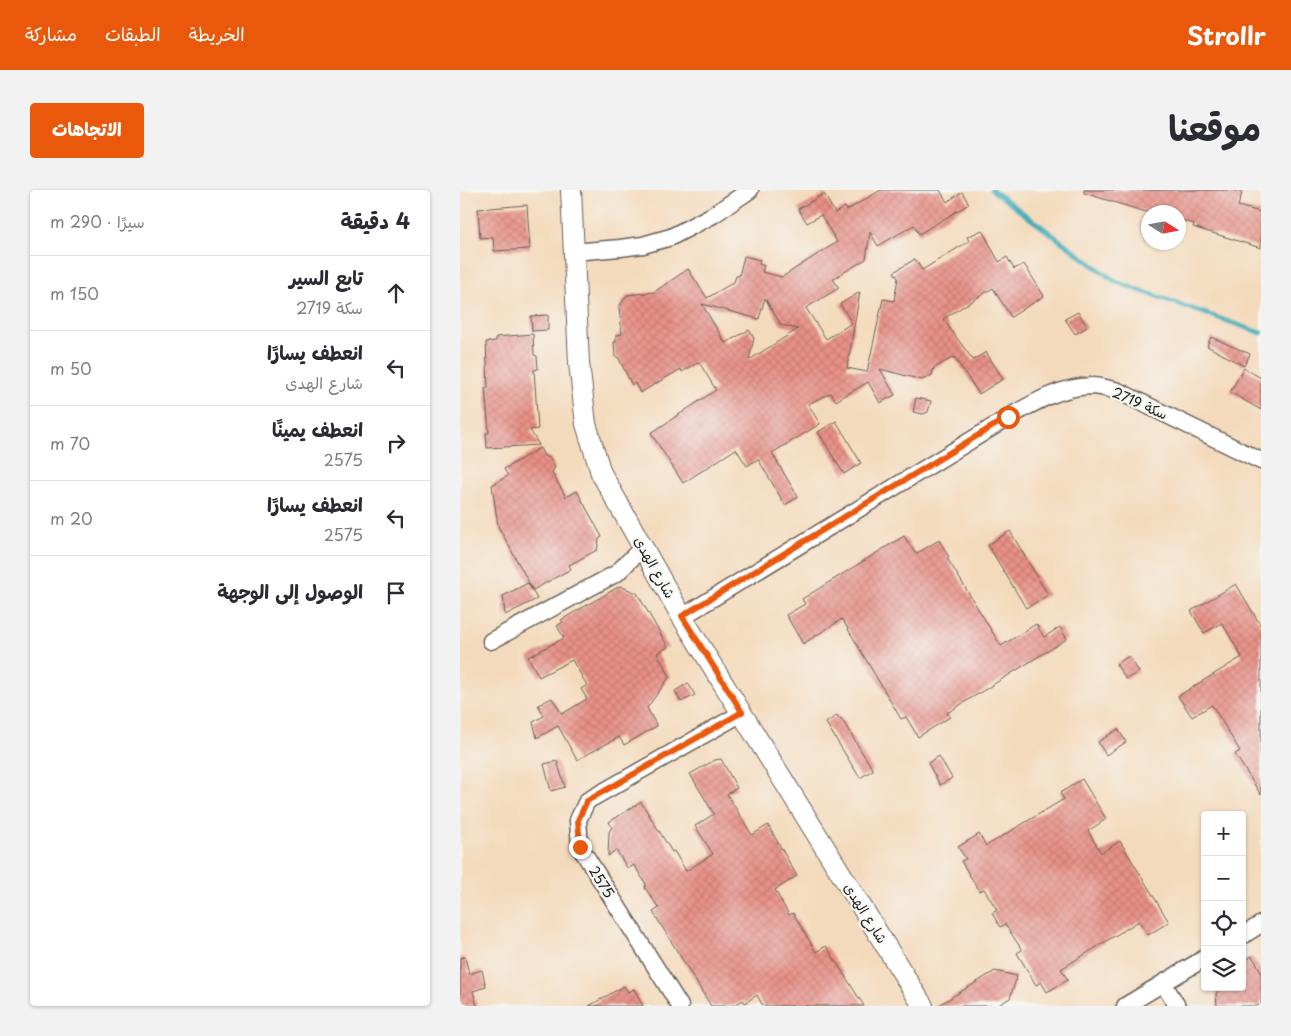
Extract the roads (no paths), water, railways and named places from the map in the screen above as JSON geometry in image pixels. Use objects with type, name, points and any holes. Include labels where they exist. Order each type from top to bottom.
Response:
[{"type":"street","name":"شارع الهدى","points":[[570,190],[579,363],[586,424],[601,473],[682,616],[923,1006]]},
{"type":"street","points":[[573,252],[620,248],[671,237],[713,215],[750,190]]},
{"type":"street","name":"سكة 2719","points":[[682,616],[1008,417],[1040,399],[1066,389],[1093,386],[1118,391],[1261,462]]},
{"type":"street","points":[[491,641],[617,573],[643,547]]},
{"type":"street","name":"2575","points":[[680,1006],[580,847],[578,820],[587,801],[742,712]]},
{"type":"street","points":[[1246,933],[1261,924]]},
{"type":"street","points":[[1125,1006],[1201,960]]},
{"type":"street","points":[[1163,983],[1177,1006]]},
{"type":"waterway","points":[[992,190],[1116,282],[1261,333]]}]
